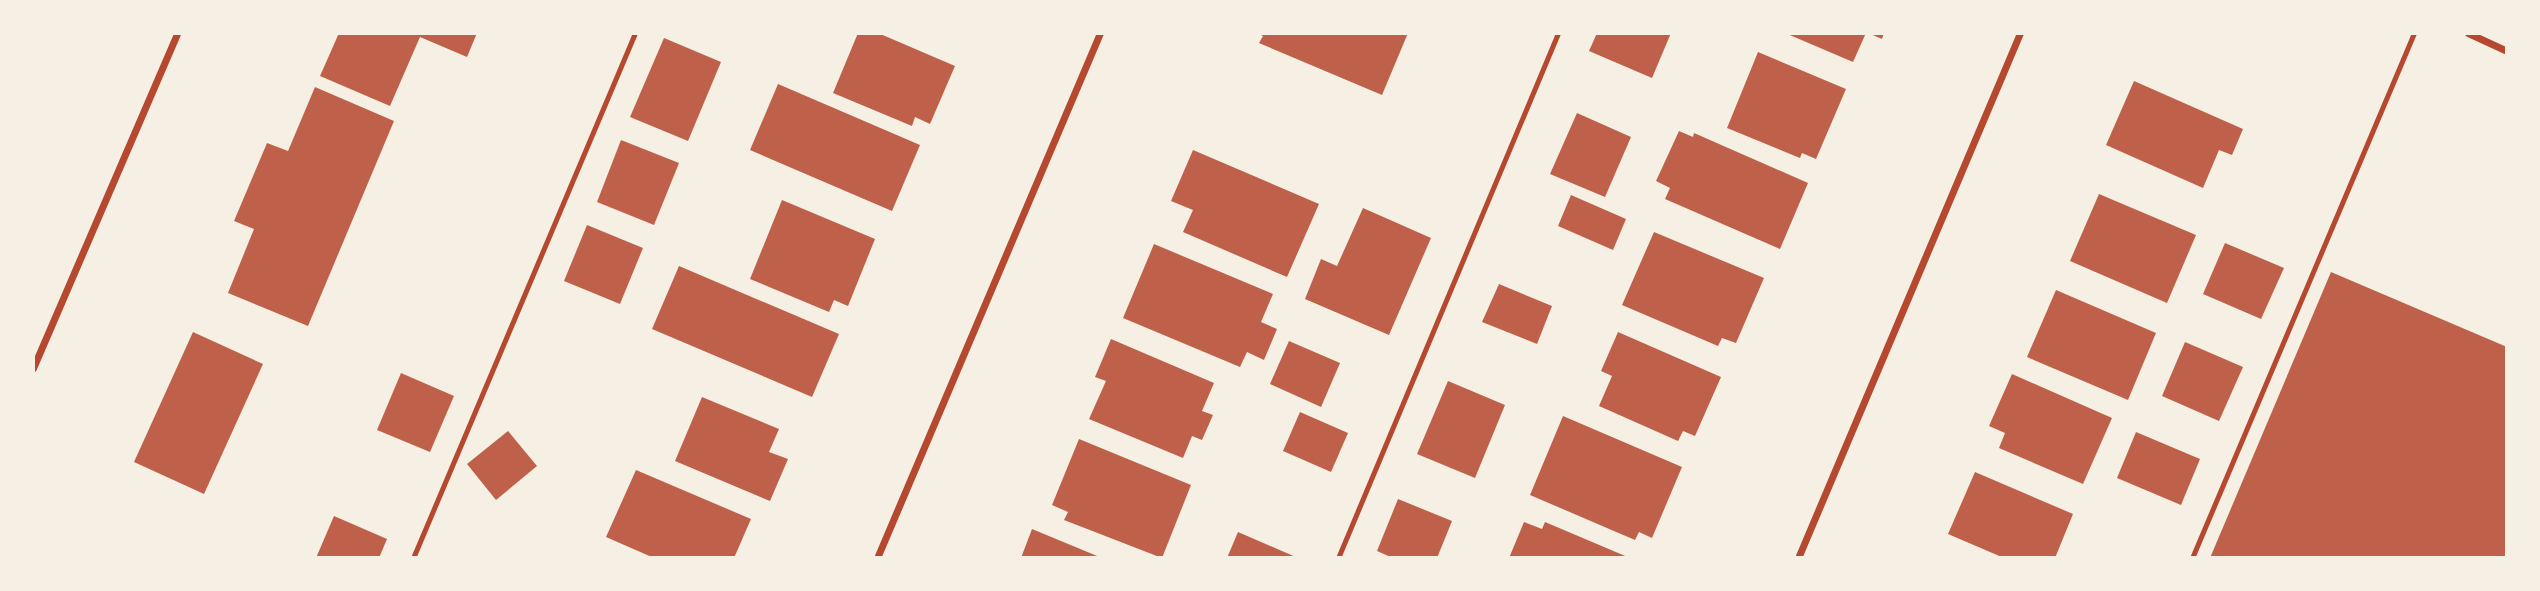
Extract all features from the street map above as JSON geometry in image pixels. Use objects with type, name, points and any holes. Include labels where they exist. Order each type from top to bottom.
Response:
[{"type":"street","points":[[33,368],[177,33]]},
{"type":"street","points":[[877,558],[1100,33]]},
{"type":"street","points":[[1798,558],[2020,33]]},
{"type":"street","points":[[2468,33],[2507,51]]},
{"type":"lane","points":[[413,558],[635,33]]},
{"type":"lane","points":[[1338,558],[1558,33]]},
{"type":"lane","points":[[2192,558],[2414,33]]},
{"type":"building","points":[[339,33],[477,33],[467,57],[420,37],[390,106],[320,76]]},
{"type":"building","points":[[858,33],[878,33],[955,66],[930,124],[915,117],[912,126],[833,93]]},
{"type":"building","points":[[1257,33],[1408,33],[1382,95],[1259,43],[1263,36]]},
{"type":"building","points":[[1597,33],[1671,33],[1652,78],[1589,51]]},
{"type":"building","points":[[1785,33],[1866,33],[1853,62]]},
{"type":"building","points":[[1868,33],[1884,33],[1882,39]]},
{"type":"building","points":[[664,38],[721,62],[688,141],[630,117]]},
{"type":"building","points":[[1758,52],[1846,89],[1816,159],[1802,153],[1800,158],[1727,128]]},
{"type":"building","points":[[2134,81],[2243,129],[2232,155],[2219,150],[2203,188],[2106,145]]},
{"type":"building","points":[[778,84],[920,145],[892,211],[750,150]]},
{"type":"building","points":[[315,87],[394,121],[308,326],[228,293],[254,229],[234,221],[267,143],[288,151]]},
{"type":"building","points":[[1577,113],[1631,137],[1605,197],[1550,174]]},
{"type":"building","points":[[1679,131],[1693,137],[1694,133],[1808,183],[1780,249],[1665,199],[1670,188],[1656,181]]},
{"type":"building","points":[[621,140],[679,163],[654,225],[597,202]]},
{"type":"building","points":[[1193,150],[1319,204],[1287,277],[1183,232],[1193,210],[1171,201]]},
{"type":"building","points":[[2099,194],[2196,235],[2167,303],[2070,261]]},
{"type":"building","points":[[1571,195],[1626,219],[1613,250],[1558,226]]},
{"type":"building","points":[[782,200],[875,239],[848,306],[834,300],[829,312],[750,279]]},
{"type":"building","points":[[1363,208],[1431,238],[1389,335],[1305,299],[1321,259],[1337,266]]},
{"type":"building","points":[[587,225],[643,248],[620,304],[564,281]]},
{"type":"building","points":[[1654,232],[1764,278],[1736,343],[1722,338],[1718,346],[1622,305]]},
{"type":"building","points":[[2225,243],[2284,268],[2261,319],[2203,294]]},
{"type":"building","points":[[1154,244],[1273,294],[1261,322],[1277,329],[1264,360],[1247,352],[1240,367],[1123,318]]},
{"type":"building","points":[[679,266],[839,334],[812,397],[652,329]]},
{"type":"building","points":[[2331,272],[2507,347],[2507,558],[2210,558]]},
{"type":"building","points":[[1499,284],[1552,306],[1537,344],[1482,322]]},
{"type":"building","points":[[2056,290],[2156,333],[2128,400],[2027,357]]},
{"type":"building","points":[[193,332],[263,364],[204,494],[134,462]]},
{"type":"building","points":[[1618,332],[1721,377],[1695,436],[1683,431],[1678,441],[1599,406],[1612,376],[1601,371]]},
{"type":"building","points":[[1111,339],[1214,383],[1202,411],[1213,415],[1202,440],[1192,436],[1183,458],[1089,419],[1106,381],[1095,377]]},
{"type":"building","points":[[1289,341],[1340,363],[1321,407],[1270,384]]},
{"type":"building","points":[[2185,342],[2243,367],[2219,421],[2162,396]]},
{"type":"building","points":[[401,373],[454,396],[430,452],[377,430]]},
{"type":"building","points":[[2012,374],[2112,418],[2083,484],[1999,448],[2005,433],[1989,426]]},
{"type":"building","points":[[1448,381],[1505,405],[1475,478],[1417,454]]},
{"type":"building","points":[[702,397],[779,429],[769,452],[788,459],[770,501],[675,461]]},
{"type":"building","points":[[1300,412],[1348,433],[1331,472],[1283,451]]},
{"type":"building","points":[[1563,416],[1682,467],[1652,538],[1639,532],[1635,540],[1530,495]]},
{"type":"building","points":[[508,431],[537,466],[496,500],[467,464]]},
{"type":"building","points":[[2136,432],[2200,459],[2181,505],[2117,478]]},
{"type":"building","points":[[1079,439],[1191,485],[1162,558],[1064,520],[1068,512],[1052,505]]},
{"type":"building","points":[[636,470],[751,519],[734,558],[654,558],[606,537]]},
{"type":"building","points":[[1975,472],[2073,514],[2055,558],[2004,558],[1948,534]]},
{"type":"building","points":[[1398,499],[1452,521],[1437,558],[1393,558],[1377,551]]},
{"type":"building","points":[[334,516],[387,539],[379,558],[316,558]]},
{"type":"building","points":[[1524,522],[1542,529],[1545,522],[1630,558],[1509,558]]},
{"type":"building","points":[[1032,529],[1102,558],[1021,558]]},
{"type":"building","points":[[1238,532],[1298,558],[1227,558]]}]
